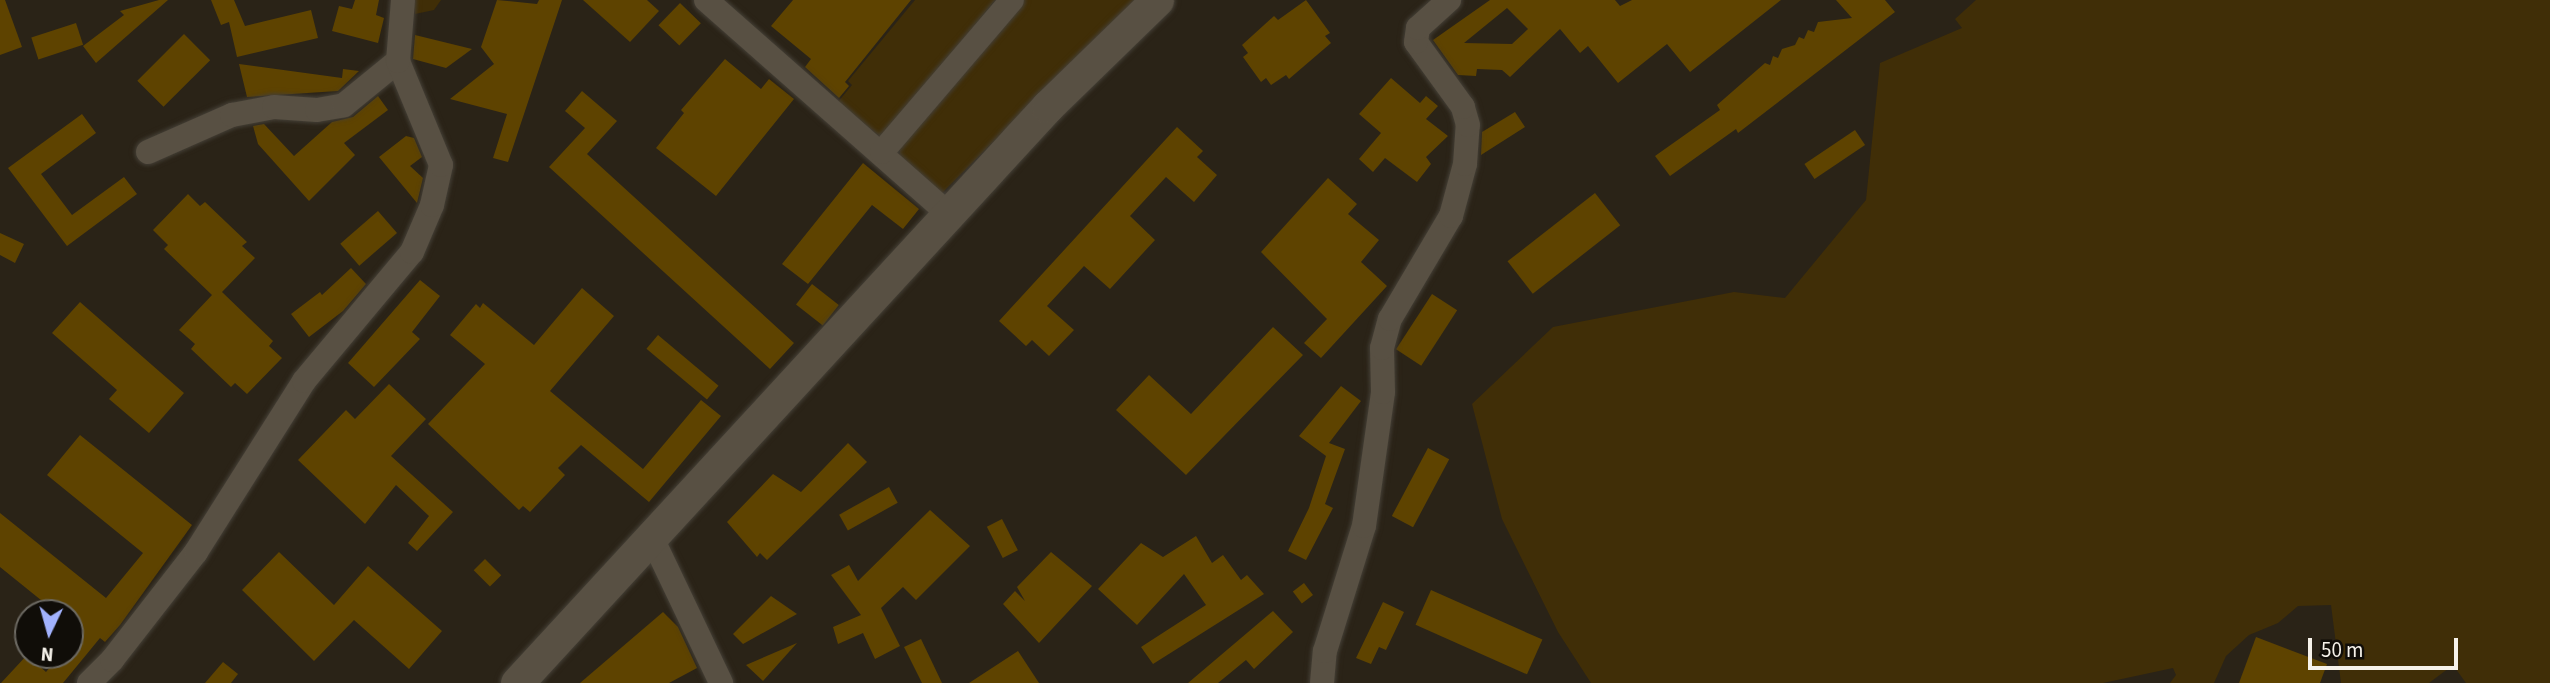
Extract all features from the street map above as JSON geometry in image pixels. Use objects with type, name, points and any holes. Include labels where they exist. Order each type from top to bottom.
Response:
[{"type":"main road","points":[[517,683],[947,213],[1048,106],[1157,0]]},
{"type":"street","points":[[89,683],[112,660],[196,552],[304,381],[412,253],[432,205],[441,165],[398,61],[403,0]]},
{"type":"street","points":[[706,0],[882,152],[947,213]]},
{"type":"street","points":[[882,152],[1012,0]]},
{"type":"street","points":[[1322,683],[1325,651],[1364,526],[1383,392],[1381,348],[1390,319],[1451,216],[1465,164],[1468,125],[1464,107],[1416,42],[1418,28],[1449,0]]},
{"type":"street","points":[[148,152],[232,115],[274,107],[317,110],[344,104],[398,61]]},
{"type":"street","points":[[651,537],[721,683]]},
{"type":"shaded area","points":[[413,0],[441,0],[434,10],[415,14]]},
{"type":"shaded area","points":[[915,0],[995,0],[883,139],[838,102],[852,85],[848,81]]},
{"type":"shaded area","points":[[1020,0],[1135,0],[941,194],[900,158],[900,147]]},
{"type":"shaded area","points":[[1976,0],[2550,0],[2550,683],[2466,683],[2453,665],[2429,683],[2341,683],[2331,605],[2298,606],[2278,623],[2249,635],[2226,656],[2214,683],[2170,683],[2176,675],[2173,668],[2103,683],[1591,683],[1558,632],[1502,519],[1472,404],[1553,327],[1734,292],[1785,298],[1866,200],[1880,63],[1962,28],[1955,19]]},
{"type":"building","points":[[0,0],[5,0],[22,47],[0,55]]},
{"type":"building","points":[[168,0],[96,63],[83,46],[124,15],[120,11]]},
{"type":"building","points":[[211,0],[234,0],[245,26],[311,10],[318,38],[237,57],[229,22],[221,25]]},
{"type":"building","points":[[355,0],[379,0],[376,15],[384,18],[378,43],[332,31],[339,6],[352,9]]},
{"type":"building","points":[[497,0],[537,4],[539,0],[562,0],[508,162],[493,158],[507,114],[450,99],[494,64],[481,47]]},
{"type":"building","points":[[583,0],[647,0],[659,11],[630,42]]},
{"type":"building","points":[[793,0],[911,0],[845,82],[849,86],[839,98],[805,67],[811,59],[771,26]]},
{"type":"building","points":[[1306,0],[1330,33],[1325,36],[1331,43],[1289,79],[1286,75],[1271,85],[1266,78],[1261,82],[1243,57],[1248,53],[1242,45],[1274,16],[1278,20]]},
{"type":"building","points":[[1490,0],[1615,0],[1620,6],[1632,0],[1781,0],[1690,72],[1667,44],[1618,83],[1588,46],[1580,53],[1560,29],[1510,77],[1502,70],[1477,69],[1476,76],[1458,75],[1433,40]],"holes":[[[1507,8],[1528,29],[1512,44],[1464,43]]]},
{"type":"building","points":[[1836,0],[1885,0],[1895,12],[1738,133],[1736,129],[1670,176],[1655,156],[1720,110],[1717,105],[1765,63],[1770,65],[1773,56],[1778,58],[1782,49],[1795,45],[1799,37],[1804,39],[1808,30],[1814,32],[1818,22],[1852,18]]},
{"type":"building","points":[[680,3],[701,23],[679,45],[658,25]]},
{"type":"building","points":[[76,23],[83,45],[38,59],[31,38]]},
{"type":"building","points":[[184,34],[210,60],[163,107],[137,81]]},
{"type":"building","points":[[415,35],[472,49],[446,68],[413,59]]},
{"type":"building","points":[[725,59],[761,89],[769,79],[794,99],[716,196],[656,148],[684,113],[681,110]]},
{"type":"building","points":[[239,64],[342,78],[343,69],[359,71],[338,91],[247,97]]},
{"type":"building","points":[[1391,78],[1420,103],[1426,96],[1438,106],[1426,119],[1448,136],[1426,157],[1431,164],[1417,182],[1385,158],[1373,172],[1359,159],[1381,133],[1359,114]]},
{"type":"building","points":[[582,91],[617,121],[587,154],[794,343],[770,369],[549,167],[585,128],[565,111]]},
{"type":"building","points":[[378,96],[388,110],[344,143],[355,155],[309,201],[258,144],[253,126],[264,124],[294,156],[332,122],[353,117]]},
{"type":"building","points":[[1515,112],[1525,127],[1481,155],[1482,132]]},
{"type":"building","points":[[82,114],[96,133],[41,174],[72,215],[124,177],[137,194],[67,246],[8,168]]},
{"type":"building","points":[[1177,127],[1203,151],[1197,157],[1217,175],[1194,202],[1166,177],[1130,216],[1155,240],[1110,289],[1084,266],[1047,306],[1074,330],[1049,356],[1032,340],[1026,346],[999,321]]},
{"type":"building","points":[[1855,130],[1865,145],[1814,179],[1804,164]]},
{"type":"building","points":[[406,136],[414,138],[422,157],[410,166],[423,178],[417,203],[379,157]]},
{"type":"building","points":[[863,163],[919,209],[903,229],[872,205],[808,284],[782,264]]},
{"type":"building","points":[[1328,178],[1357,204],[1348,214],[1379,240],[1361,262],[1387,286],[1321,358],[1304,343],[1327,319],[1261,252]]},
{"type":"building","points":[[1595,193],[1620,225],[1533,294],[1508,261]]},
{"type":"building","points":[[188,194],[200,206],[205,202],[247,242],[242,246],[255,258],[222,292],[273,341],[269,346],[282,358],[247,394],[235,383],[231,387],[191,349],[195,344],[179,330],[212,295],[164,249],[168,245],[153,230]]},
{"type":"building","points":[[378,211],[397,233],[359,266],[340,244]]},
{"type":"building","points":[[0,233],[24,244],[15,263],[0,255]]},
{"type":"building","points":[[351,268],[366,284],[343,311],[309,337],[291,314],[320,292],[322,295]]},
{"type":"building","points":[[420,280],[440,296],[412,332],[420,339],[374,387],[348,363]]},
{"type":"building","points":[[812,284],[839,305],[823,325],[796,304]]},
{"type":"building","points":[[582,288],[614,316],[550,391],[643,469],[701,400],[721,416],[649,502],[581,445],[558,468],[565,475],[530,512],[523,506],[519,510],[428,424],[485,364],[450,335],[476,304],[480,308],[483,303],[534,345]]},
{"type":"building","points":[[1432,294],[1457,310],[1421,366],[1396,349]]},
{"type":"building","points":[[80,302],[184,393],[149,433],[109,399],[117,390],[52,333]]},
{"type":"building","points":[[1273,327],[1303,355],[1186,475],[1116,410],[1149,375],[1191,414]]},
{"type":"building","points":[[658,335],[719,386],[707,400],[646,349]]},
{"type":"building","points":[[389,384],[426,419],[391,456],[453,512],[417,551],[408,543],[429,516],[396,485],[365,524],[298,460],[346,410],[355,419]]},
{"type":"building","points":[[1341,386],[1361,401],[1329,443],[1345,449],[1325,504],[1333,508],[1306,560],[1288,551],[1309,508],[1326,456],[1299,436]]},
{"type":"building","points":[[80,435],[192,525],[120,625],[105,642],[100,638],[84,657],[84,599],[40,599],[0,567],[0,513],[106,598],[143,553],[47,475]]},
{"type":"building","points":[[848,443],[867,462],[767,560],[760,553],[757,557],[727,522],[773,474],[801,492]]},
{"type":"building","points":[[1428,448],[1449,459],[1413,527],[1392,516]]},
{"type":"building","points":[[889,487],[898,503],[848,530],[839,515]]},
{"type":"building","points":[[930,510],[970,546],[916,600],[903,587],[881,608],[900,646],[875,659],[863,633],[838,644],[833,627],[861,615],[831,575],[849,565],[858,581]]},
{"type":"building","points":[[1002,519],[1018,550],[1003,558],[987,527]]},
{"type":"building","points":[[1196,536],[1212,563],[1223,555],[1241,580],[1247,575],[1264,594],[1153,664],[1141,647],[1206,605],[1184,574],[1137,625],[1098,589],[1141,543],[1163,557]]},
{"type":"building","points":[[279,552],[334,605],[368,566],[442,631],[409,669],[354,620],[314,661],[242,590]]},
{"type":"building","points":[[1051,552],[1092,586],[1039,643],[1003,604],[1015,591],[1025,601],[1017,587]]},
{"type":"building","points":[[485,559],[501,575],[490,587],[474,570]]},
{"type":"building","points":[[1304,583],[1313,595],[1302,603],[1293,591]]},
{"type":"building","points":[[1431,590],[1542,640],[1527,674],[1416,625]]},
{"type":"building","points":[[771,596],[797,614],[743,644],[733,634]]},
{"type":"building","points":[[1383,602],[1404,612],[1386,650],[1379,647],[1371,664],[1356,658]]},
{"type":"building","points":[[1273,611],[1293,632],[1254,669],[1246,660],[1218,683],[1188,683]]},
{"type":"building","points":[[663,612],[678,627],[697,668],[669,683],[580,683]]},
{"type":"building","points":[[2256,637],[2327,664],[2320,683],[2239,683]]},
{"type":"building","points":[[921,639],[942,683],[922,683],[904,647]]},
{"type":"building","points":[[797,643],[763,681],[746,665]]},
{"type":"building","points":[[1018,651],[1039,683],[969,683]]},
{"type":"building","points":[[223,662],[238,674],[231,683],[205,683]]},
{"type":"building","points":[[14,669],[43,669],[46,672],[48,669],[75,669],[63,683],[1,683]]}]
